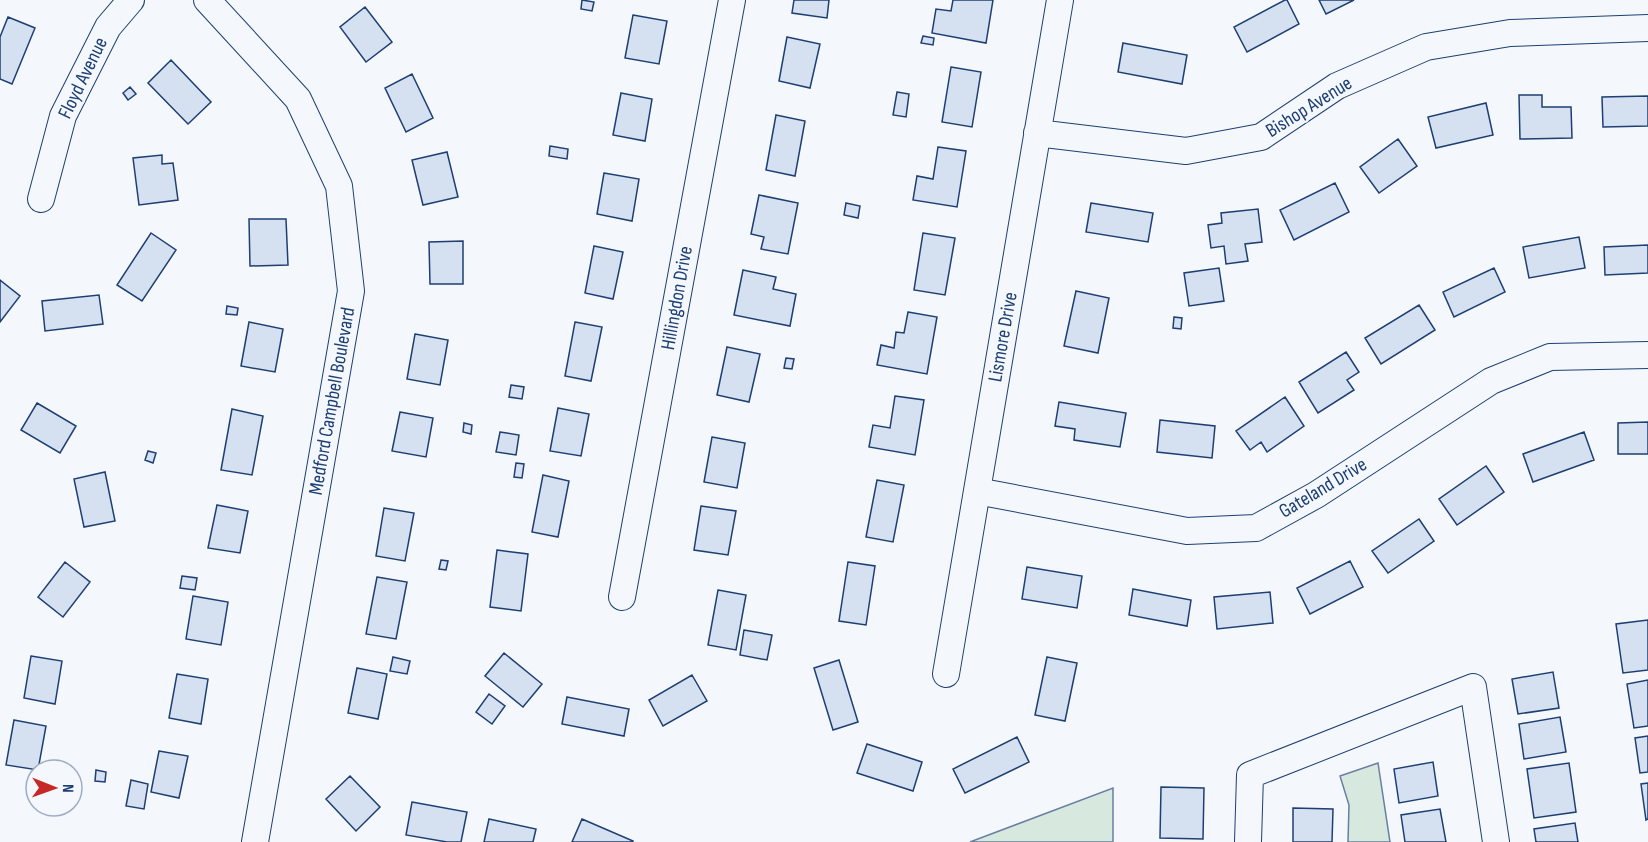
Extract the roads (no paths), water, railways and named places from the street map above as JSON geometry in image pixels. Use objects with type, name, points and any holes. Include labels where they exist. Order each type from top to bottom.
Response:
[{"type":"street","name":"Floyd Avenue","points":[[41,199],[63,116],[108,27],[131,0]]},
{"type":"street","name":"Medford Campbell Boulevard","points":[[207,0],[298,99],[339,186],[351,291],[255,842]]},
{"type":"street","name":"Hillingdon Drive","points":[[622,597],[732,0]]},
{"type":"street","name":"Lismore Drive","points":[[946,674],[1060,0]]},
{"type":"street","name":"Bishop Avenue","points":[[1037,134],[1186,151],[1261,137],[1337,86],[1426,47],[1510,33],[1648,28]]},
{"type":"street","name":"Gateland Drive","points":[[977,491],[1187,531],[1256,528],[1316,495],[1491,381],[1550,357],[1648,356]]},
{"type":"street","points":[[1248,842],[1250,775],[1473,687],[1496,842]]}]
